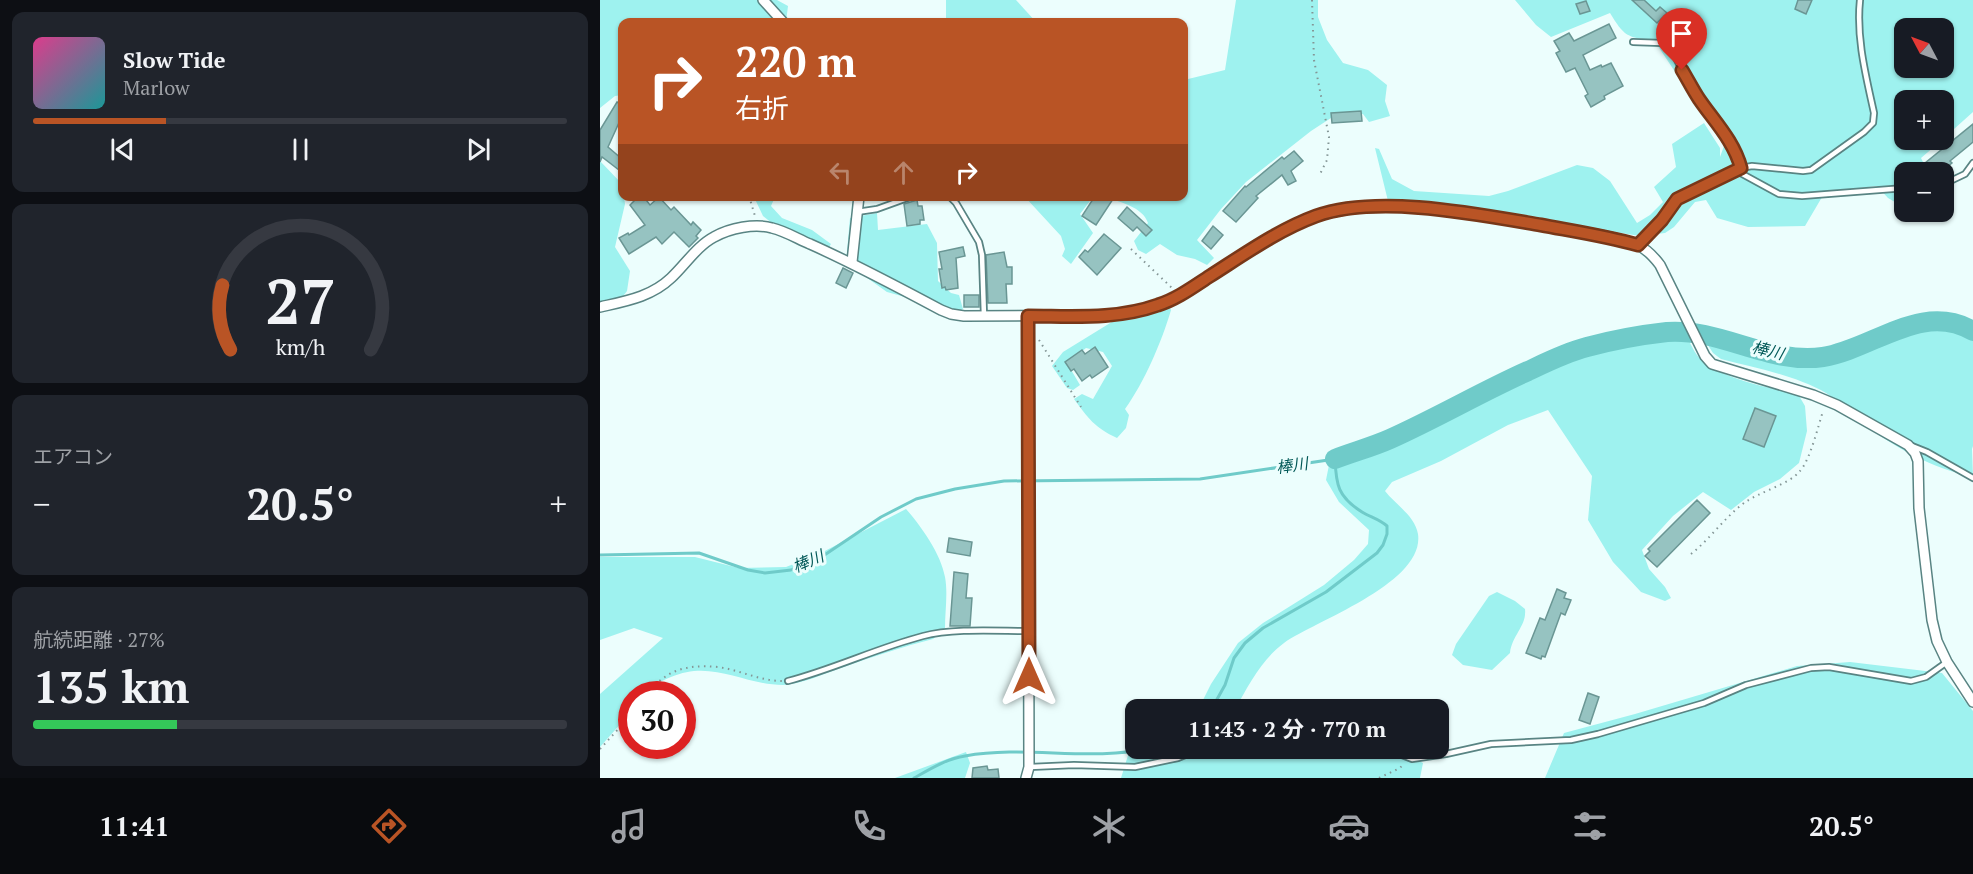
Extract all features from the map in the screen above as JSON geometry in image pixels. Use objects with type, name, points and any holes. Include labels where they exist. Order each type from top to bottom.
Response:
[{"type":"street","points":[[763,0],[779,18]]},
{"type":"street","points":[[852,262],[858,201]]},
{"type":"street","points":[[600,307],[638,298],[652,292],[714,237],[732,230],[756,226],[771,227],[852,262],[951,314],[1028,321],[1115,315],[1160,304],[1184,293],[1294,226],[1317,216],[1341,210],[1406,207],[1485,216],[1612,238],[1638,245],[1651,254],[1660,265],[1705,356],[1712,364],[1827,400],[1908,445],[1915,453],[1932,620],[1937,641],[1947,662],[1973,702]]},
{"type":"street","points":[[1026,778],[1029,767],[1028,321]]},
{"type":"lane","points":[[1638,245],[1662,220],[1677,199],[1741,168],[1752,166],[1811,170],[1873,123],[1874,113],[1858,18],[1860,0]]},
{"type":"lane","points":[[1633,42],[1662,43],[1673,52],[1700,99],[1727,137],[1741,168]]},
{"type":"lane","points":[[1954,179],[1965,174],[1973,163]]},
{"type":"lane","points":[[1734,170],[1779,194],[1802,196],[1894,189]]},
{"type":"lane","points":[[857,212],[877,209],[899,201]]},
{"type":"lane","points":[[954,201],[979,242],[982,255],[984,316]]},
{"type":"lane","points":[[1908,445],[1927,452],[1973,478]]},
{"type":"lane","points":[[788,681],[924,636],[945,633],[1028,631]]},
{"type":"lane","points":[[1449,753],[1491,744],[1571,740],[1589,736],[1704,703],[1746,685],[1811,668],[1829,667],[1911,681],[1926,676],[1947,662]]},
{"type":"lane","points":[[1029,767],[1074,765],[1135,767],[1173,759]]},
{"type":"path","points":[[1312,0],[1314,60],[1329,137],[1327,160],[1319,176]]},
{"type":"path","points":[[750,201],[756,226]]},
{"type":"path","points":[[1131,249],[1173,289]]},
{"type":"path","points":[[1028,321],[1081,407]]},
{"type":"path","points":[[1691,554],[1730,514],[1757,494],[1799,473],[1805,465],[1827,400]]},
{"type":"path","points":[[658,681],[664,675],[686,668],[718,667],[771,681],[788,681]]},
{"type":"path","points":[[600,749],[618,729]]},
{"type":"path","points":[[1379,778],[1400,768],[1406,759]]},
{"type":"shaded area","points":[[600,0],[777,0],[788,6],[786,18],[618,18],[618,96],[600,108]]},
{"type":"shaded area","points":[[946,0],[1016,0],[1032,18],[946,18]]},
{"type":"shaded area","points":[[1236,0],[1318,0],[1318,17],[1327,40],[1343,63],[1368,70],[1387,85],[1385,101],[1390,116],[1369,122],[1363,114],[1334,116],[1311,131],[1246,182],[1197,240],[1214,258],[1207,265],[1195,259],[1177,255],[1160,244],[1146,254],[1138,250],[1134,241],[1148,223],[1145,217],[1136,209],[1116,201],[1188,201],[1188,79],[1225,70]]},
{"type":"shaded area","points":[[1515,0],[1973,0],[1973,112],[1954,129],[1954,90],[1894,90],[1894,150],[1930,150],[1921,158],[1923,162],[1894,162],[1894,202],[1877,186],[1825,192],[1805,226],[1748,227],[1717,218],[1706,200],[1695,202],[1674,227],[1665,233],[1640,236],[1537,220],[1394,204],[1388,201],[1375,148],[1379,149],[1392,179],[1414,191],[1489,196],[1577,165],[1593,168],[1610,181],[1637,223],[1650,215],[1663,202],[1654,187],[1676,167],[1672,144],[1704,123],[1720,148],[1720,157],[1724,146],[1654,40],[1632,37],[1627,34],[1619,27],[1610,13],[1551,37],[1536,25]]},
{"type":"shaded area","points":[[600,161],[618,180],[618,201],[625,201],[615,247],[630,271],[627,291],[621,299],[600,304]]},
{"type":"shaded area","points":[[756,201],[773,201],[771,206],[782,218],[812,230],[831,244],[828,249],[773,224],[763,216]]},
{"type":"shaded area","points":[[1029,201],[1090,201],[1080,214],[1093,233],[1071,264],[1062,256],[1065,249],[1061,236]]},
{"type":"shaded area","points":[[877,213],[878,230],[927,224],[937,243],[938,281],[951,293],[959,295],[963,309],[959,312],[887,292],[846,263],[850,218]]},
{"type":"shaded area","points":[[1168,305],[1171,310],[1163,335],[1146,374],[1125,409],[1129,415],[1126,428],[1117,438],[1093,422],[1074,399],[1082,394],[1093,399],[1112,366],[1103,352],[1086,348],[1067,363],[1080,385],[1073,390],[1067,388],[1052,366],[1063,352],[1115,320],[1141,316]]},
{"type":"shaded area","points":[[1682,326],[1697,355],[1705,363],[1744,381],[1798,394],[1805,406],[1807,431],[1799,463],[1780,479],[1754,492],[1731,510],[1703,492],[1673,516],[1642,550],[1649,569],[1665,587],[1671,598],[1665,601],[1641,592],[1613,562],[1588,520],[1592,476],[1548,410],[1508,425],[1441,461],[1392,482],[1385,491],[1409,516],[1418,534],[1416,552],[1405,568],[1366,598],[1284,643],[1256,673],[1241,699],[1204,699],[1238,643],[1263,623],[1324,585],[1354,560],[1368,544],[1369,530],[1339,502],[1326,480],[1329,465],[1334,456],[1421,419],[1519,367],[1550,355],[1618,337]]},
{"type":"shaded area","points":[[1927,327],[1953,327],[1973,340],[1973,477],[1928,463],[1901,449],[1857,419],[1826,393],[1801,381],[1721,359],[1713,353],[1706,342],[1708,339],[1722,342],[1792,361],[1821,361],[1842,356],[1907,331]]},
{"type":"shaded area","points":[[906,509],[924,532],[943,568],[946,596],[945,628],[933,639],[887,652],[798,683],[769,684],[728,674],[700,671],[686,672],[663,681],[618,681],[618,727],[600,747],[600,694],[663,638],[634,628],[600,640],[600,557],[695,557],[739,568],[786,567],[819,554]]},
{"type":"shaded area","points":[[1497,592],[1525,609],[1524,621],[1513,641],[1510,653],[1492,670],[1463,665],[1452,655],[1456,644],[1489,596]]},
{"type":"shaded area","points":[[1850,662],[1942,673],[1973,711],[1973,778],[1545,778],[1564,733],[1797,666]]},
{"type":"shaded area","points":[[966,752],[970,763],[965,778],[895,778]]},
{"type":"shaded area","points":[[1127,759],[1415,759],[1423,763],[1420,778],[1121,778]]},
{"type":"building","points":[[1632,0],[1644,0],[1656,11],[1660,7],[1667,13],[1657,23]]},
{"type":"building","points":[[1798,0],[1812,0],[1806,14],[1795,9]]},
{"type":"building","points":[[1586,1],[1590,11],[1580,14],[1576,4]]},
{"type":"building","points":[[1609,24],[1616,38],[1583,55],[1590,70],[1611,63],[1623,86],[1604,96],[1605,99],[1591,107],[1585,96],[1588,94],[1575,68],[1566,72],[1556,53],[1560,51],[1554,41],[1569,33],[1574,41]]},
{"type":"building","points":[[618,103],[618,125],[608,147],[618,156],[618,169],[602,157],[600,162],[600,130]]},
{"type":"building","points":[[1361,111],[1362,121],[1332,123],[1331,113]]},
{"type":"building","points":[[1973,124],[1973,142],[1951,162],[1926,162],[1941,150],[1954,150],[1954,139]]},
{"type":"building","points":[[1294,151],[1303,161],[1291,171],[1296,181],[1288,185],[1282,175],[1256,196],[1258,198],[1236,222],[1223,211],[1245,186],[1282,157],[1284,159]]},
{"type":"building","points":[[634,201],[647,201],[650,205],[654,201],[663,201],[671,210],[674,207],[691,225],[693,222],[701,230],[696,236],[698,238],[689,247],[674,232],[662,244],[656,237],[629,254],[619,238],[645,225],[630,205]]},
{"type":"building","points":[[917,201],[918,206],[922,206],[924,220],[920,220],[920,224],[907,226],[904,204]]},
{"type":"building","points":[[1092,201],[1112,201],[1096,225],[1082,216]]},
{"type":"building","points":[[1127,207],[1152,230],[1146,236],[1137,227],[1133,231],[1118,218]]},
{"type":"building","points":[[1213,226],[1223,235],[1211,249],[1202,241]]},
{"type":"building","points":[[1104,234],[1121,248],[1097,275],[1079,257],[1085,250],[1088,252]]},
{"type":"building","points":[[963,247],[965,256],[956,258],[958,288],[946,290],[945,287],[942,288],[939,252]]},
{"type":"building","points":[[1004,252],[1007,267],[1012,267],[1012,284],[1006,284],[1007,303],[988,303],[986,255]]},
{"type":"building","points":[[843,268],[853,273],[846,288],[836,283]]},
{"type":"building","points":[[964,295],[979,295],[979,307],[964,307]]},
{"type":"building","points":[[1095,347],[1108,367],[1092,378],[1090,375],[1082,381],[1074,369],[1071,371],[1065,362],[1082,350],[1085,354]]},
{"type":"building","points":[[1755,408],[1776,416],[1764,447],[1743,439]]},
{"type":"building","points":[[1697,500],[1710,513],[1657,567],[1645,556],[1650,551],[1648,549]]},
{"type":"building","points":[[949,538],[972,542],[970,556],[947,552]]},
{"type":"building","points":[[954,572],[968,574],[966,598],[972,598],[970,626],[950,626]]},
{"type":"building","points":[[1557,589],[1566,593],[1564,598],[1571,600],[1565,615],[1561,613],[1545,657],[1542,656],[1541,659],[1526,653],[1540,618],[1545,620]]},
{"type":"building","points":[[1588,693],[1599,697],[1590,724],[1579,720]]},
{"type":"building","points":[[987,766],[988,770],[998,769],[999,778],[972,778],[973,768]]},
{"type":"waterway","name":"棒川","points":[[1335,459],[1390,439],[1557,358],[1580,349],[1617,340],[1667,332],[1687,332],[1707,335],[1764,352],[1803,358],[1823,357],[1842,352],[1916,324],[1935,321],[1954,323],[1973,331]]},
{"type":"waterway","name":"棒川","points":[[600,555],[699,553],[748,570],[765,573],[791,570],[823,556],[881,517],[916,499],[955,489],[1004,481],[1200,479],[1335,459],[1336,476],[1343,495],[1365,514],[1387,526],[1383,545],[1377,553],[1326,592],[1263,628],[1245,643],[1234,658],[1225,685],[1217,699]]},
{"type":"waterway","points":[[914,778],[958,757],[988,753],[1125,752]]},
{"type":"route","points":[[1029,676],[1028,316],[1115,315],[1136,312],[1160,304],[1184,293],[1294,226],[1317,216],[1341,210],[1406,207],[1485,216],[1612,238],[1638,245],[1662,220],[1677,199],[1741,168],[1727,137],[1682,70]]}]
